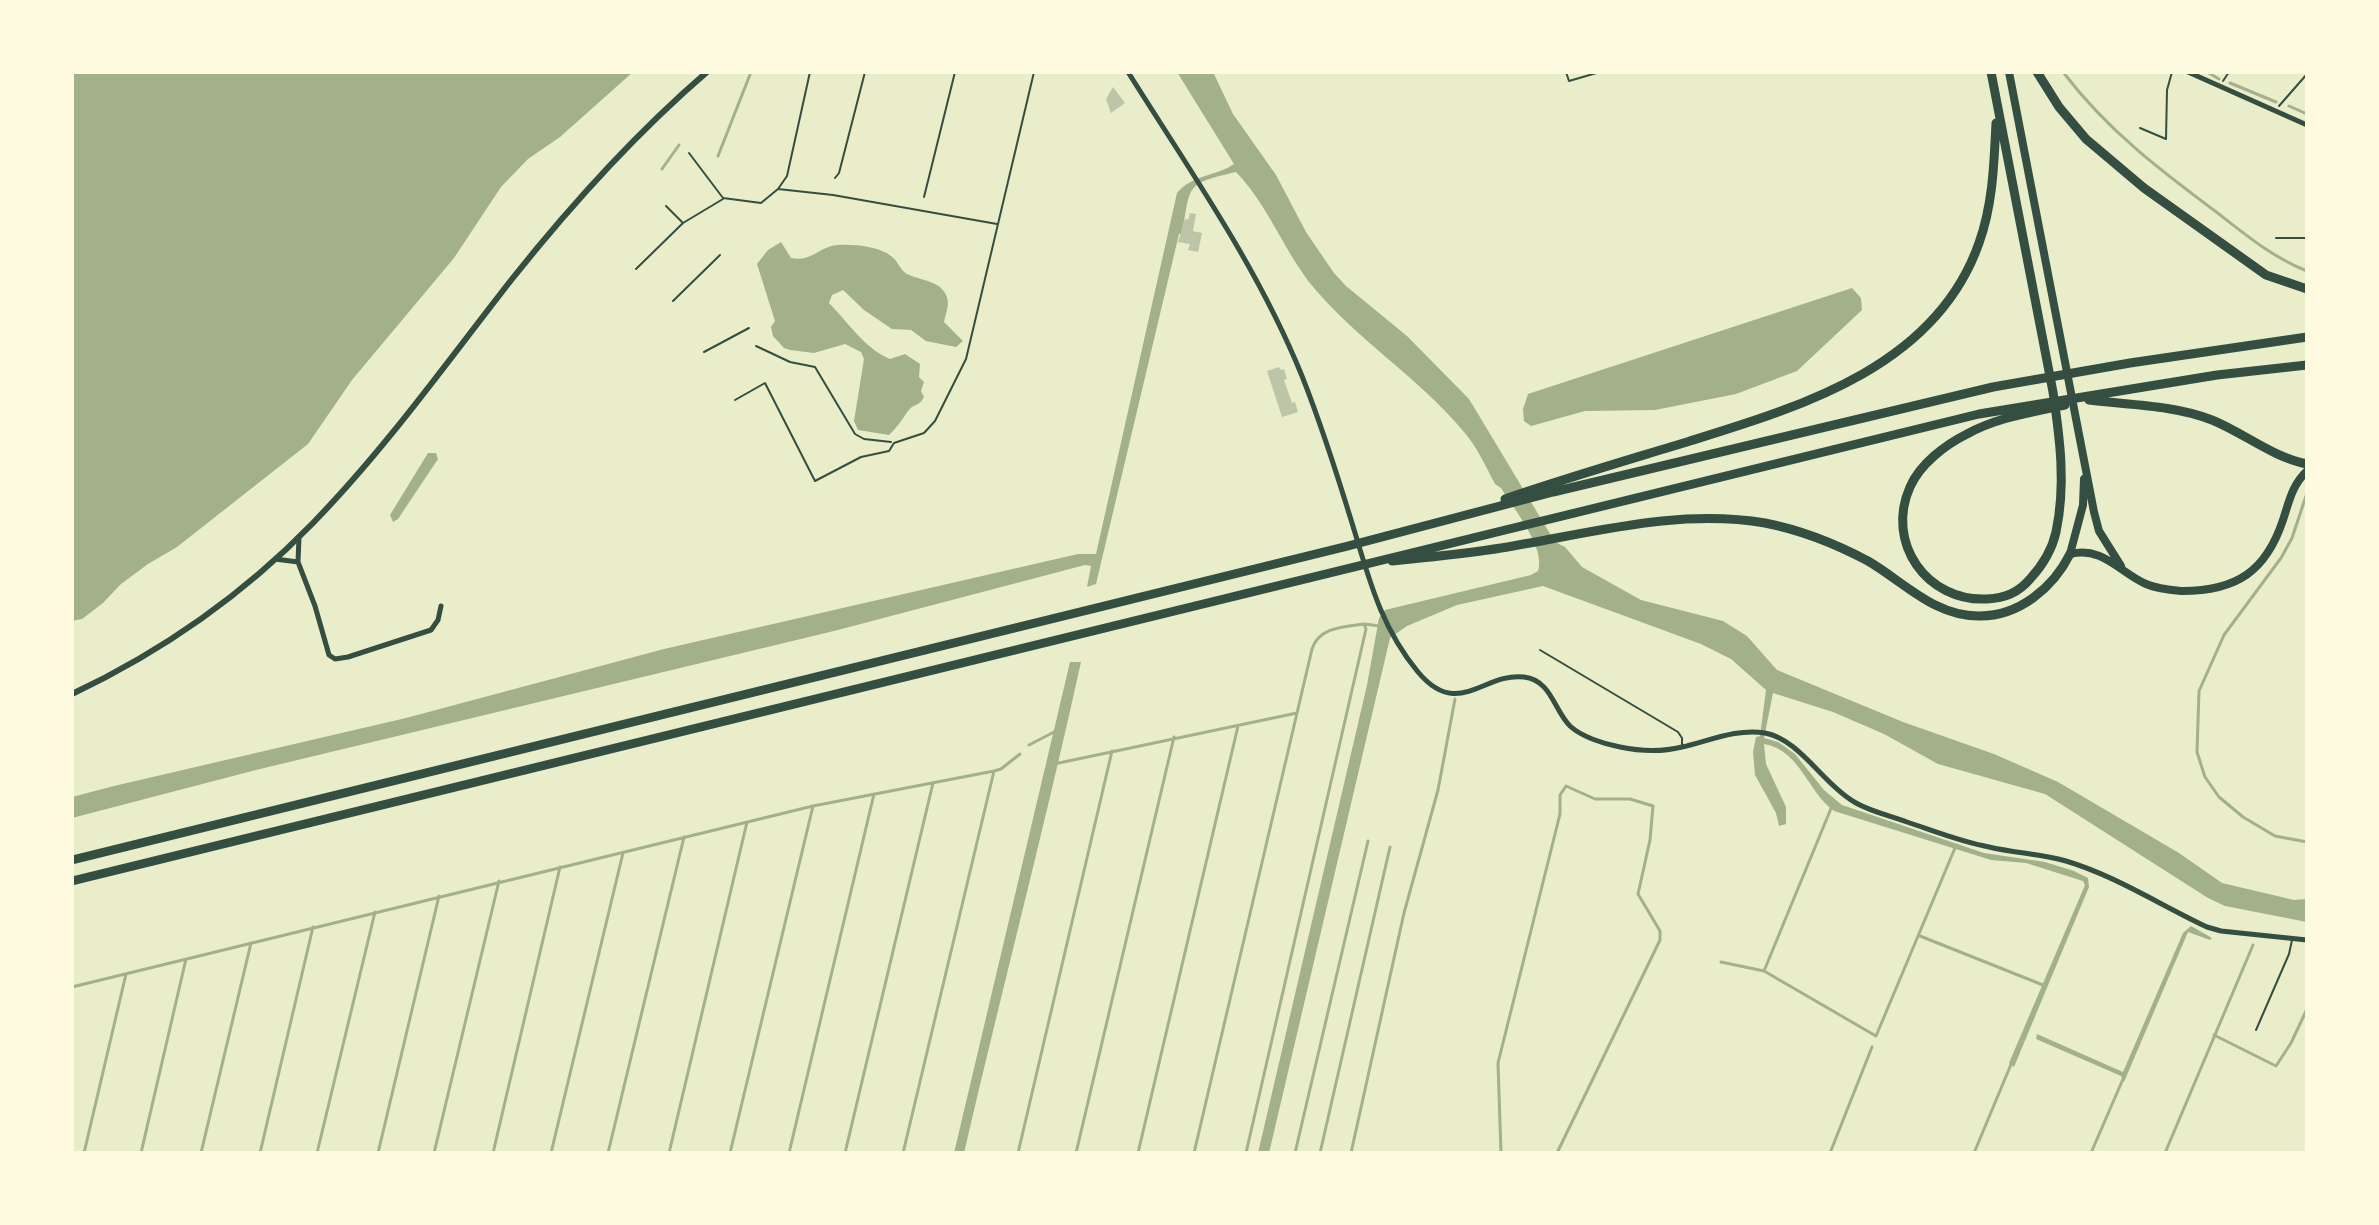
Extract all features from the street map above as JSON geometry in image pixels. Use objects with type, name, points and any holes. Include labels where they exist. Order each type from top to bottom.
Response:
[{"type":"highway","points":[[1991,72],[2044,342],[2059,435],[2060,505],[2055,535],[2042,565],[2020,590],[2001,598],[1955,596],[1923,574],[1912,559],[1903,533],[1903,508],[1910,486],[1928,462],[1952,442],[1993,422],[2089,400],[2120,391]]},
{"type":"highway","points":[[2009,72],[2099,531],[2121,566]]},
{"type":"highway","points":[[2037,72],[2059,107],[2086,139],[2122,171],[2266,275],[2307,289]]},
{"type":"highway","points":[[72,860],[1348,546],[1474,512],[1787,409],[1843,386],[1896,354],[1930,324],[1957,288],[1979,243],[1992,190],[1997,107]]},
{"type":"highway","points":[[1552,487],[1993,387],[2145,360],[2307,337]]},
{"type":"highway","points":[[1370,563],[1979,414],[2217,375],[2307,365]]},
{"type":"highway","points":[[2089,400],[2161,408],[2199,416],[2274,453],[2307,464]]},
{"type":"highway","points":[[72,881],[1353,566],[1498,549],[1681,519],[1723,519],[1767,524],[1814,536],[1869,562],[1944,610],[1963,616],[1996,615],[2015,609],[2035,597],[2064,567],[2083,505],[2083,458]]},
{"type":"highway","points":[[2070,554],[2092,551],[2149,586],[2166,590],[2201,590],[2241,578],[2258,568],[2269,554],[2292,490],[2307,471]]},
{"type":"street","points":[[72,694],[166,645],[225,601],[299,537],[399,426],[581,196],[632,142],[707,72]]},
{"type":"street","points":[[1128,72],[1237,246],[1280,324],[1328,448],[1371,591],[1394,635],[1427,681],[1444,690],[1466,694],[1507,677],[1528,677],[1543,684],[1563,719],[1573,729],[1618,747],[1661,751],[1721,736],[1756,732],[1772,734],[1786,740],[1833,788],[1860,805],[1965,841],[2065,861],[2092,870],[2207,927],[2307,940]]},
{"type":"street","points":[[2188,72],[2307,125]]},
{"type":"street","points":[[299,537],[298,562],[329,655],[335,659],[431,630],[438,620],[441,606]]},
{"type":"street","points":[[274,558],[298,562]]},
{"type":"lane","points":[[1566,72],[1569,81],[1600,72]]},
{"type":"lane","points":[[1540,650],[1678,732],[1682,747]]},
{"type":"lane","points":[[2256,1030],[2289,954],[2292,940]]},
{"type":"path","points":[[636,269],[683,223],[723,198],[757,204],[778,189],[787,176],[810,72]]},
{"type":"path","points":[[835,178],[839,173],[865,72]]},
{"type":"path","points":[[924,197],[955,72]]},
{"type":"path","points":[[756,346],[790,362],[815,367],[855,434],[864,439],[894,443],[924,433],[950,395],[966,359],[1034,72]]},
{"type":"path","points":[[2140,128],[2166,139],[2167,90],[2172,72]]},
{"type":"path","points":[[2274,111],[2307,74]]},
{"type":"path","points":[[689,153],[723,198]]},
{"type":"path","points":[[778,189],[833,195],[998,224]]},
{"type":"path","points":[[666,206],[683,223]]},
{"type":"path","points":[[2276,238],[2307,238]]},
{"type":"path","points":[[673,301],[720,255]]},
{"type":"path","points":[[704,352],[749,328]]},
{"type":"path","points":[[735,400],[765,383],[815,481],[861,457],[889,451],[894,443]]},
{"type":"shaded area","points":[[72,72],[633,72],[560,137],[528,159],[501,187],[454,258],[352,380],[308,444],[177,547],[121,584],[82,619],[72,621]]},
{"type":"shaded area","points":[[1177,72],[1213,72],[1233,114],[1276,175],[1306,232],[1334,273],[1407,336],[1469,399],[1555,542],[1565,547],[1582,567],[1641,600],[1723,621],[1747,636],[1777,670],[2058,782],[2179,853],[2222,883],[2294,900],[2307,899],[2307,922],[2225,906],[2045,794],[1938,764],[1884,734],[1833,712],[1773,693],[1764,738],[1778,742],[1795,754],[1824,790],[1842,805],[1984,853],[2045,862],[2088,878],[2089,887],[2014,1067],[2009,1063],[2085,885],[2083,881],[2026,863],[1991,860],[1834,811],[1786,754],[1764,744],[1766,764],[1786,807],[1786,824],[1779,826],[1776,813],[1755,775],[1753,752],[1756,737],[1760,736],[1766,690],[1731,659],[1701,644],[1543,586],[1457,605],[1407,626],[1390,638],[1269,1153],[1258,1153],[1367,685],[1379,618],[1385,610],[1531,575],[1538,571],[1539,562],[1527,529],[1501,488],[1495,484],[1469,438],[1447,413],[1314,288],[1258,199],[1236,172],[1198,184],[1189,196],[1096,584],[1087,587],[1091,566],[1085,565],[834,631],[256,770],[72,818],[72,797],[114,786],[406,718],[664,649],[1078,554],[1096,554],[1177,193],[1190,182],[1234,164]]},
{"type":"shaded area","points":[[781,242],[791,258],[799,259],[837,245],[858,245],[880,250],[893,258],[907,274],[934,283],[945,293],[948,304],[944,322],[963,341],[956,347],[926,341],[911,330],[892,329],[864,310],[843,290],[832,295],[829,303],[872,348],[890,359],[905,354],[920,364],[919,377],[924,382],[921,391],[924,397],[889,435],[858,430],[854,421],[864,359],[861,352],[845,344],[814,353],[790,350],[773,336],[771,327],[775,321],[757,264],[768,250]]},
{"type":"shaded area","points":[[1852,288],[1861,298],[1862,310],[1797,371],[1736,394],[1655,410],[1585,411],[1531,426],[1524,421],[1523,409],[1528,394]]},
{"type":"shaded area","points":[[428,453],[436,453],[438,459],[393,522],[390,515]]},
{"type":"shaded area","points":[[1070,662],[1081,662],[1053,785],[964,1153],[954,1153]]},
{"type":"shaded area","points":[[2191,926],[2212,938],[2210,940],[2188,932],[2124,1082],[2121,1076],[2036,1039],[2037,1034],[2123,1072],[2183,933]]},
{"type":"building","points":[[1113,87],[1125,103],[1111,113],[1106,99]]},
{"type":"building","points":[[1190,213],[1196,214],[1193,231],[1202,233],[1198,252],[1188,250],[1190,244],[1178,242]]},
{"type":"building","points":[[1279,367],[1284,369],[1287,379],[1284,380],[1298,412],[1282,417],[1267,371]]},
{"type":"waterway","points":[[718,156],[751,72]]},
{"type":"waterway","points":[[2063,72],[2098,113],[2156,165],[2261,246],[2307,271]]},
{"type":"waterway","points":[[2207,72],[2219,79]]},
{"type":"waterway","points":[[2230,83],[2276,102]]},
{"type":"waterway","points":[[2289,106],[2307,114]]},
{"type":"waterway","points":[[662,169],[679,145]]},
{"type":"waterway","points":[[2307,493],[2292,538],[2281,558],[2224,635],[2199,691],[2197,752],[2205,777],[2219,797],[2243,817],[2275,836],[2307,842]]},
{"type":"waterway","points":[[1364,624],[1380,626]]},
{"type":"waterway","points":[[1194,1153],[1312,649],[1326,632],[1364,624],[1366,629],[1246,1153]]},
{"type":"waterway","points":[[1351,1153],[1404,913],[1438,790],[1455,699]]},
{"type":"waterway","points":[[1054,764],[1297,713]]},
{"type":"waterway","points":[[1138,1153],[1238,726]]},
{"type":"waterway","points":[[1029,745],[1056,731]]},
{"type":"waterway","points":[[1076,1153],[1174,737]]},
{"type":"waterway","points":[[1018,1153],[1112,751]]},
{"type":"waterway","points":[[72,987],[813,806],[994,771],[1020,754]]},
{"type":"waterway","points":[[903,1153],[994,771]]},
{"type":"waterway","points":[[845,1153],[933,783]]},
{"type":"waterway","points":[[1501,1153],[1498,1063],[1560,814],[1560,795],[1566,786],[1595,799],[1630,799],[1653,806],[1650,840],[1638,894],[1660,931],[1660,940],[1557,1153]]},
{"type":"waterway","points":[[789,1153],[874,794]]},
{"type":"waterway","points":[[730,1153],[813,806]]},
{"type":"waterway","points":[[1764,971],[1832,806]]},
{"type":"waterway","points":[[669,1153],[747,822]]},
{"type":"waterway","points":[[608,1153],[684,837]]},
{"type":"waterway","points":[[1295,1153],[1368,841]]},
{"type":"waterway","points":[[1320,1153],[1390,847]]},
{"type":"waterway","points":[[1721,962],[1764,971],[1876,1036],[1955,848]]},
{"type":"waterway","points":[[551,1153],[623,853]]},
{"type":"waterway","points":[[493,1153],[560,867]]},
{"type":"waterway","points":[[434,1153],[499,881]]},
{"type":"waterway","points":[[378,1153],[439,896]]},
{"type":"waterway","points":[[317,1153],[375,912]]},
{"type":"waterway","points":[[260,1153],[313,927]]},
{"type":"waterway","points":[[1920,936],[2043,985]]},
{"type":"waterway","points":[[201,1153],[251,943]]},
{"type":"waterway","points":[[2165,1153],[2253,945]]},
{"type":"waterway","points":[[141,1153],[186,959]]},
{"type":"waterway","points":[[84,1153],[126,974]]},
{"type":"waterway","points":[[2214,1035],[2276,1066],[2307,1009]]},
{"type":"waterway","points":[[1830,1153],[1872,1047]]},
{"type":"waterway","points":[[1974,1153],[2012,1062]]},
{"type":"waterway","points":[[2091,1153],[2123,1079]]}]
